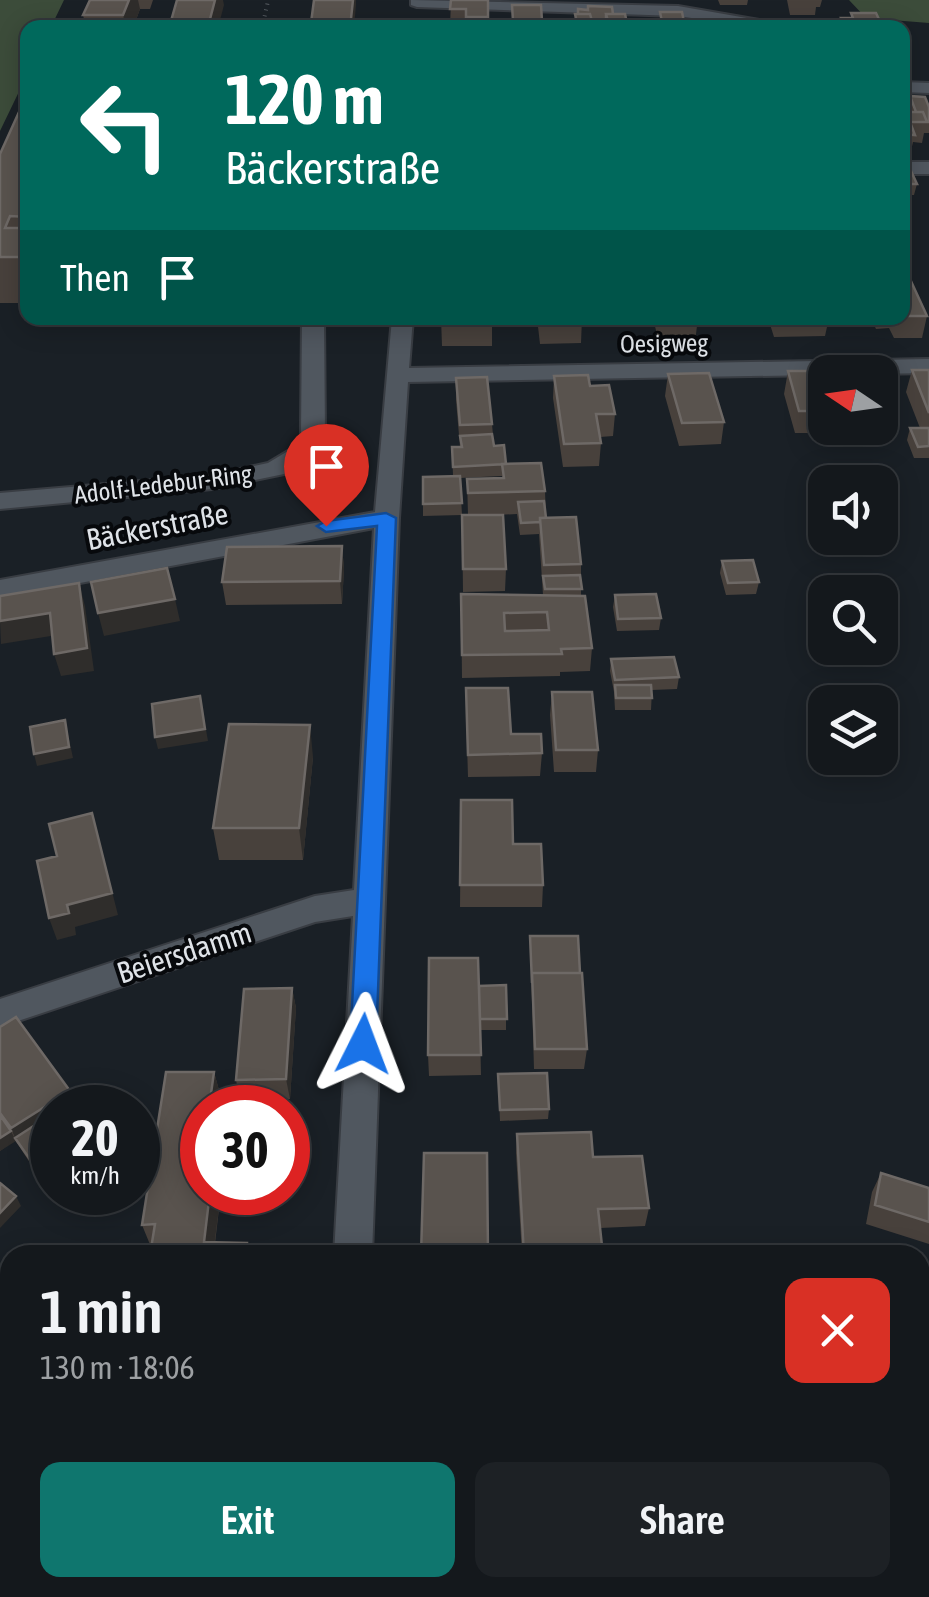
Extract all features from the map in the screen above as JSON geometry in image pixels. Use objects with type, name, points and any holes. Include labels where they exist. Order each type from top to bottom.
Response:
[{"type":"street","points":[[417,6],[678,10],[744,20]]},
{"type":"street","name":"Adolf-Ledebur-Ring","points":[[0,501],[212,482],[276,469],[301,454],[312,436],[313,325]]},
{"type":"street","points":[[354,1245],[386,518],[402,325]]},
{"type":"street","name":"Oesigweg","points":[[399,376],[929,366]]},
{"type":"street","name":"Bäckerstraße","points":[[0,589],[386,518]]},
{"type":"street","name":"Beiersdamm","points":[[0,1013],[315,909],[369,900]]},
{"type":"green space","points":[[0,0],[64,0],[54,20],[20,20],[20,90],[0,131]]},
{"type":"green space","points":[[849,0],[929,0],[929,23],[866,18]]},
{"type":"building","points":[[90,0],[129,0],[123,15],[83,15]]},
{"type":"building","points":[[177,0],[215,0],[210,20],[171,20]]},
{"type":"building","points":[[314,0],[353,0],[351,20],[311,20]]},
{"type":"building","points":[[451,0],[488,0],[488,17],[466,17],[466,9],[450,9]]},
{"type":"building","points":[[512,5],[541,5],[542,20],[513,20]]},
{"type":"building","points":[[588,6],[612,7],[613,14],[606,14],[606,20],[592,20],[590,14],[578,14],[578,9],[588,10]]},
{"type":"building","points":[[660,12],[682,12],[684,20],[662,20]]},
{"type":"building","points":[[851,13],[876,13],[879,20],[841,18],[853,18]]},
{"type":"building","points":[[575,14],[590,14],[592,20],[576,20]]},
{"type":"building","points":[[606,14],[625,14],[626,20],[608,20]]},
{"type":"building","points":[[910,96],[925,97],[929,122],[923,112],[916,112]]},
{"type":"building","points":[[20,112],[20,217],[10,216],[5,228],[20,228],[20,257],[0,257],[0,154]]},
{"type":"building","points":[[910,112],[923,112],[927,122],[910,122]]},
{"type":"building","points":[[910,279],[927,316],[910,316]]},
{"type":"building","points":[[912,370],[929,370],[929,413]]},
{"type":"building","points":[[788,371],[808,371],[808,411],[799,411]]},
{"type":"building","points":[[709,373],[724,422],[682,423],[668,374]]},
{"type":"building","points":[[588,375],[590,386],[609,385],[615,414],[596,414],[601,443],[564,444],[554,376]]},
{"type":"building","points":[[487,377],[492,424],[460,425],[456,378]]},
{"type":"building","points":[[910,428],[929,428],[929,446],[918,447]]},
{"type":"building","points":[[492,434],[494,446],[504,445],[506,464],[453,467],[452,447],[462,447],[460,436]]},
{"type":"building","points":[[323,448],[348,448],[347,468],[321,468]]},
{"type":"building","points":[[541,463],[545,491],[468,493],[467,479],[504,478],[502,464]]},
{"type":"building","points":[[460,476],[462,503],[423,504],[423,477]]},
{"type":"building","points":[[544,501],[546,518],[521,523],[518,502]]},
{"type":"building","points":[[462,515],[503,515],[506,569],[463,569]]},
{"type":"building","points":[[576,517],[581,564],[544,565],[540,518]]},
{"type":"building","points":[[342,546],[340,581],[222,582],[227,547]]},
{"type":"building","points":[[753,560],[759,582],[728,583],[722,561]]},
{"type":"building","points":[[167,568],[175,599],[98,613],[91,582]]},
{"type":"building","points":[[580,575],[582,589],[545,589],[543,576]]},
{"type":"building","points":[[79,583],[87,648],[54,654],[50,613],[0,621],[0,596]]},
{"type":"building","points":[[461,594],[585,596],[592,648],[561,649],[562,654],[462,655]],"holes":[[[547,612],[549,630],[505,631],[504,613]]]},
{"type":"building","points":[[656,594],[661,618],[618,619],[615,595]]},
{"type":"building","points":[[674,657],[679,677],[615,680],[611,659]]},
{"type":"building","points":[[615,685],[651,685],[652,698],[616,698]]},
{"type":"building","points":[[466,688],[508,688],[511,734],[541,734],[542,753],[468,755]]},
{"type":"building","points":[[552,692],[592,692],[598,750],[556,750]]},
{"type":"building","points":[[200,696],[205,729],[155,737],[152,704]]},
{"type":"building","points":[[65,720],[69,747],[34,754],[30,727]]},
{"type":"building","points":[[229,724],[310,725],[299,828],[213,828]]},
{"type":"building","points":[[461,800],[512,800],[513,844],[541,844],[543,885],[460,885]]},
{"type":"building","points":[[92,813],[112,893],[67,905],[69,913],[49,918],[37,861],[57,856],[49,824]]},
{"type":"building","points":[[530,936],[578,936],[580,973],[532,973],[532,983]]},
{"type":"building","points":[[429,958],[478,958],[481,1055],[428,1055]]},
{"type":"building","points":[[532,973],[582,973],[587,1049],[535,1049]]},
{"type":"building","points":[[506,985],[507,1019],[480,1019],[479,986]]},
{"type":"building","points":[[292,988],[286,1079],[236,1080],[244,989]]},
{"type":"building","points":[[16,1017],[66,1085],[30,1085],[30,1116],[11,1128],[0,1113],[0,1027]]},
{"type":"building","points":[[166,1072],[214,1072],[212,1085],[180,1085],[180,1215],[207,1215],[204,1242],[247,1245],[152,1245],[155,1224],[142,1225],[144,1215],[160,1215],[160,1110]]},
{"type":"building","points":[[547,1073],[549,1109],[500,1110],[498,1074]]},
{"type":"building","points":[[0,1115],[11,1131],[0,1138]]},
{"type":"building","points":[[30,1128],[30,1159],[15,1138]]},
{"type":"building","points":[[591,1132],[593,1157],[642,1156],[649,1208],[598,1209],[602,1245],[523,1245],[517,1134]]},
{"type":"building","points":[[424,1153],[487,1153],[488,1245],[421,1245]]},
{"type":"building","points":[[881,1173],[929,1188],[929,1222],[875,1205]]},
{"type":"building","points":[[0,1183],[16,1196],[0,1213]]},
{"type":"route","points":[[326,526],[386,518],[363,1044]]}]
